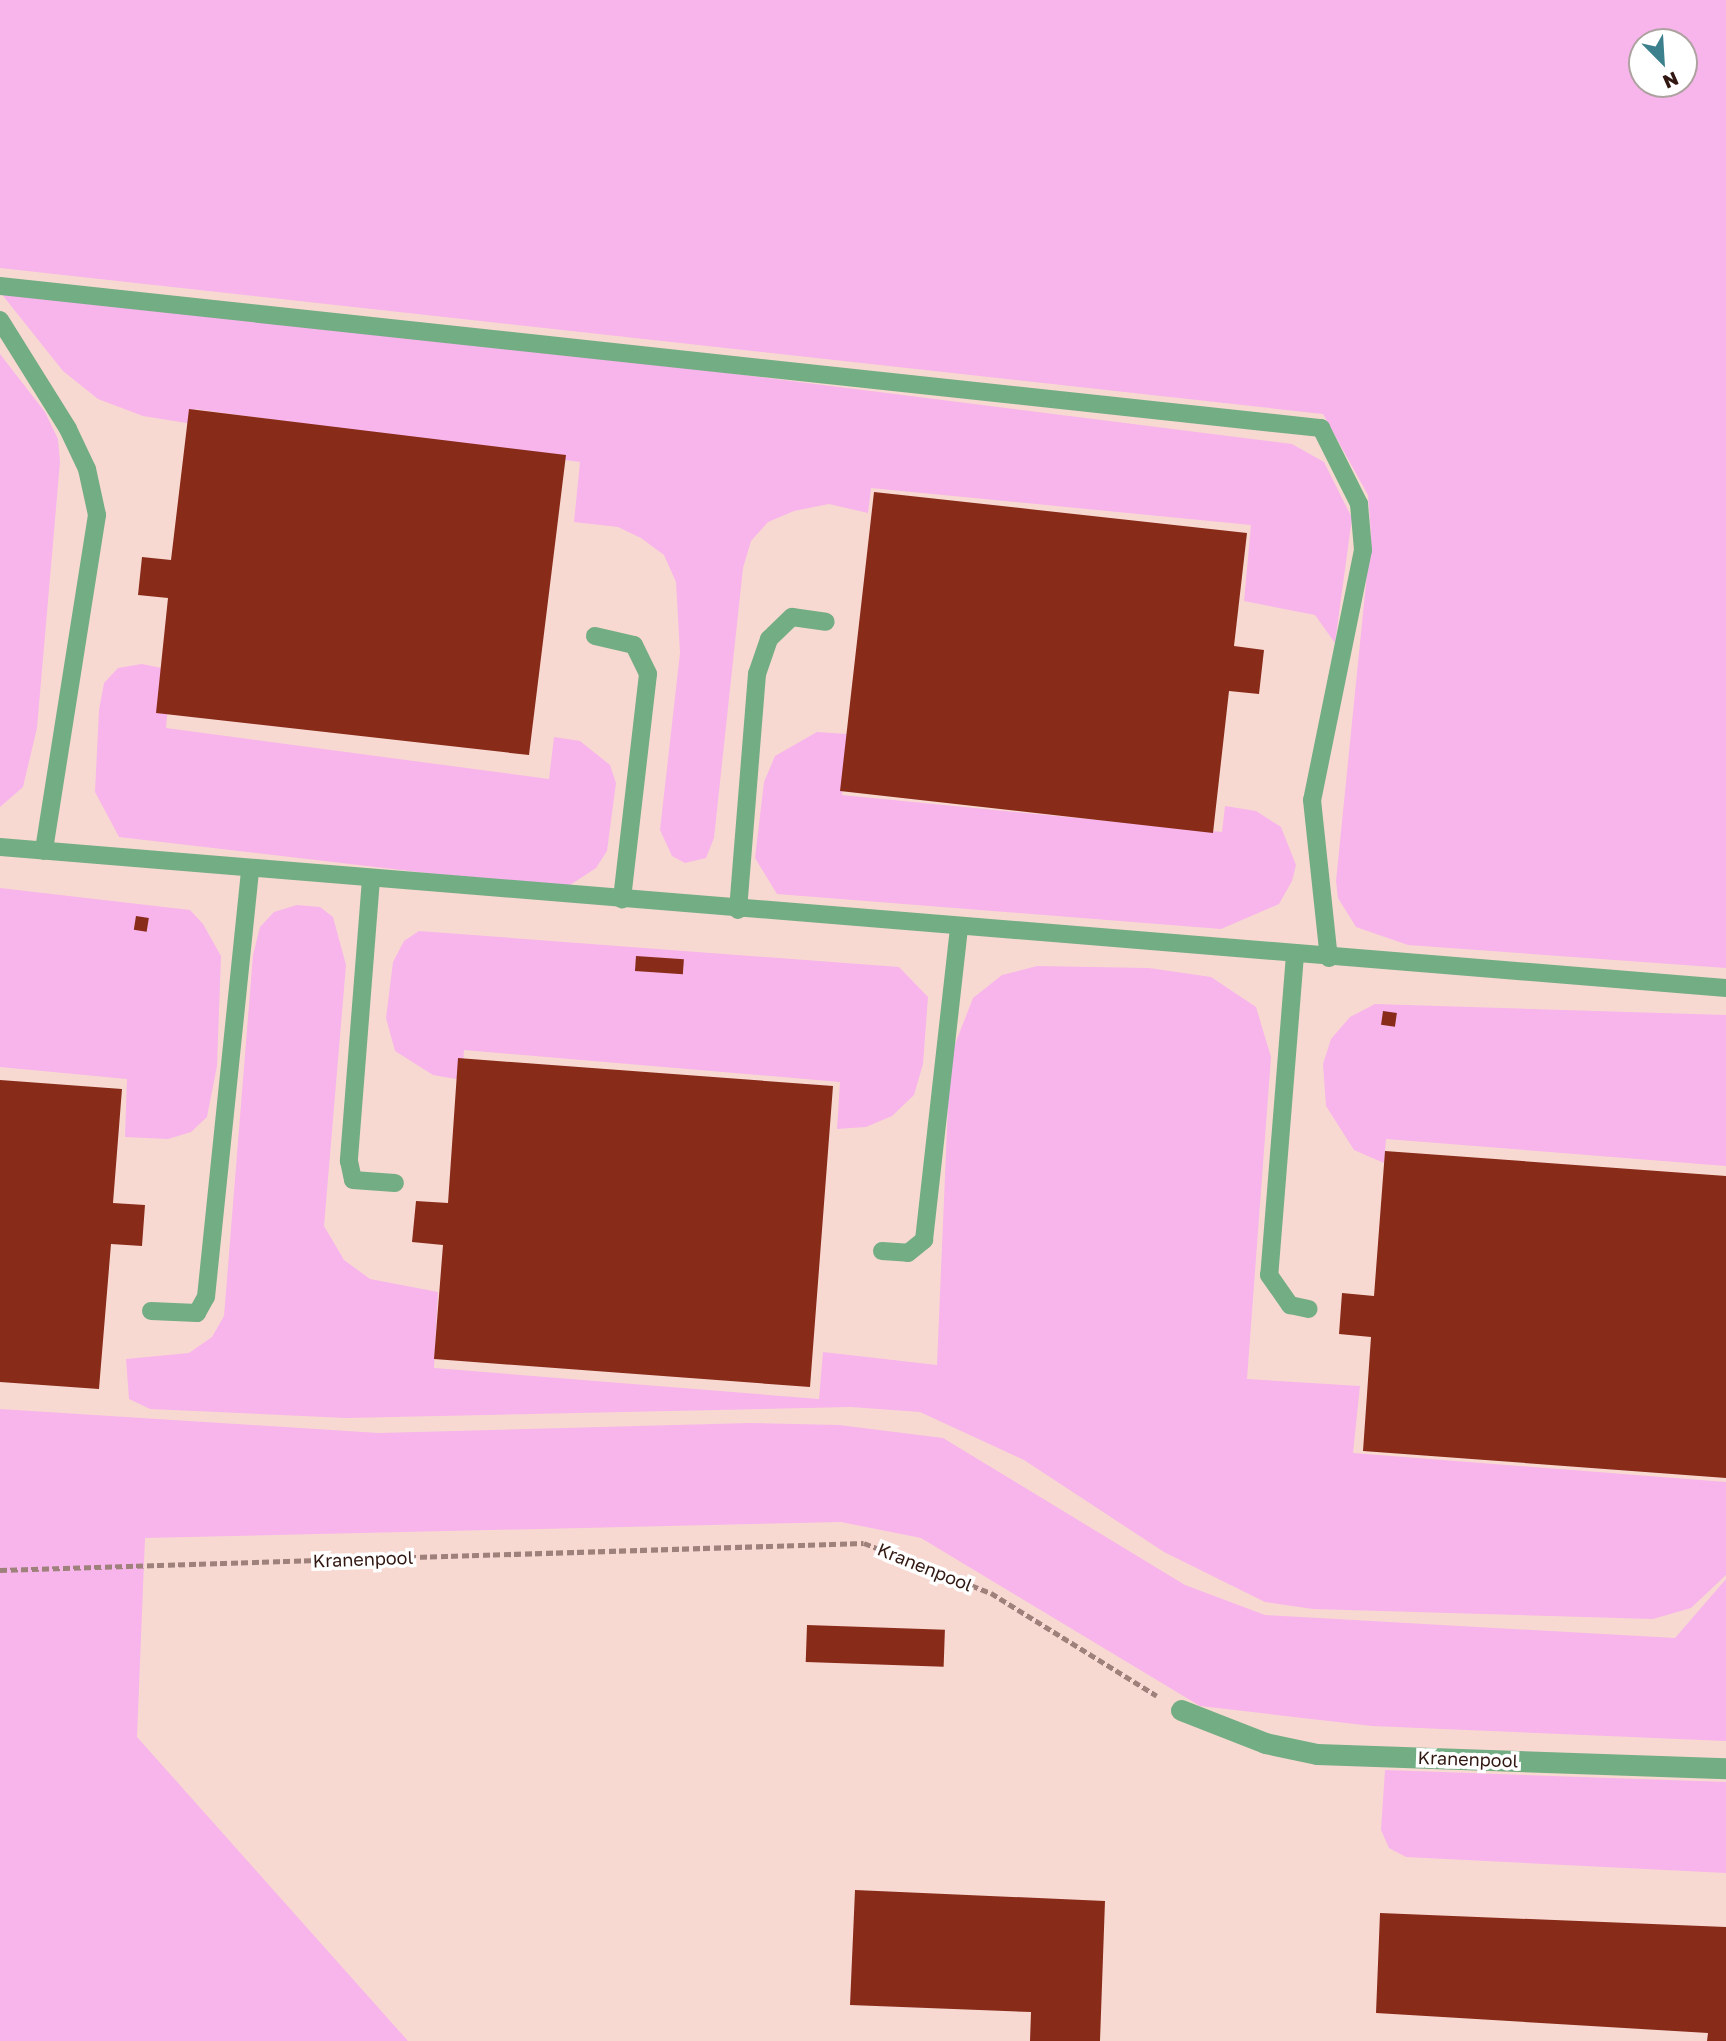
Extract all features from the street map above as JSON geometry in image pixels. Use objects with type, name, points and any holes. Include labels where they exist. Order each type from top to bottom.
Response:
[{"type":"street","name":"Kranenpool","points":[[1181,1710],[1265,1743],[1317,1754],[1726,1768]]},
{"type":"lane","points":[[0,286],[1321,428],[1359,504],[1363,550],[1312,800],[1329,958]]},
{"type":"lane","points":[[0,320],[68,429],[87,469],[97,515],[44,851]]},
{"type":"lane","points":[[738,910],[757,674],[769,639],[792,617],[826,622]]},
{"type":"lane","points":[[595,636],[634,645],[648,674],[622,900]]},
{"type":"lane","points":[[0,847],[738,910],[1726,988]]},
{"type":"lane","points":[[150,1311],[197,1312],[206,1297],[250,869]]},
{"type":"lane","points":[[371,879],[349,1161],[353,1180],[395,1182]]},
{"type":"lane","points":[[882,1251],[908,1252],[924,1240],[959,928]]},
{"type":"lane","points":[[1295,955],[1269,1276],[1290,1305],[1310,1309]]},
{"type":"path","name":"Kranenpool","points":[[0,1570],[864,1543],[991,1593],[1181,1710]]},
{"type":"shaded area","points":[[0,0],[1726,0],[1726,968],[1408,945],[1356,927],[1338,898],[1336,881],[1371,534],[1368,495],[1323,414],[0,268]]},
{"type":"shaded area","points":[[0,292],[642,362],[1292,444],[1324,462],[1352,518],[1335,643],[1315,615],[1244,601],[1251,525],[871,488],[868,513],[829,504],[794,511],[768,522],[751,541],[743,568],[714,838],[706,858],[685,863],[672,856],[660,830],[680,653],[676,582],[664,555],[641,538],[618,527],[574,522],[580,462],[195,409],[193,424],[143,416],[98,399],[63,371]]},
{"type":"shaded area","points":[[0,354],[45,412],[58,439],[60,462],[37,728],[23,787],[0,807]]},
{"type":"shaded area","points":[[142,664],[171,670],[166,728],[549,779],[554,737],[580,741],[610,765],[616,783],[607,851],[596,868],[567,887],[538,886],[119,837],[95,792],[99,710],[104,683],[118,668]]},
{"type":"shaded area","points":[[817,732],[847,734],[842,795],[1222,832],[1225,806],[1256,811],[1281,827],[1296,865],[1292,881],[1279,904],[1221,929],[777,894],[755,858],[764,782],[775,756]]},
{"type":"shaded area","points":[[0,888],[190,910],[203,924],[221,956],[217,1066],[207,1117],[191,1132],[168,1139],[125,1137],[127,1079],[0,1067]]},
{"type":"shaded area","points":[[297,905],[320,907],[333,917],[346,965],[324,1226],[344,1260],[370,1279],[438,1292],[434,1368],[819,1399],[823,1352],[937,1365],[950,1057],[973,998],[1002,975],[1037,966],[1149,968],[1211,977],[1256,1007],[1271,1057],[1247,1379],[1360,1386],[1353,1453],[1726,1482],[1726,1575],[1691,1608],[1653,1619],[1313,1609],[1265,1602],[1164,1552],[1024,1460],[920,1412],[851,1407],[346,1418],[150,1409],[129,1399],[126,1359],[189,1353],[212,1337],[224,1316],[253,955],[260,927],[274,912]]},
{"type":"shaded area","points":[[419,931],[899,967],[928,997],[923,1064],[914,1095],[892,1116],[866,1127],[837,1129],[840,1082],[464,1050],[462,1080],[433,1075],[395,1051],[386,1018],[393,962],[404,941]]},
{"type":"shaded area","points":[[1375,1004],[1726,1015],[1726,1166],[1386,1139],[1384,1163],[1354,1150],[1326,1106],[1323,1064],[1331,1039],[1350,1017]]},
{"type":"shaded area","points":[[0,1409],[379,1433],[750,1423],[839,1425],[943,1438],[1185,1585],[1265,1615],[1675,1638],[1726,1579],[1726,1741],[1372,1726],[1200,1706],[921,1538],[841,1522],[145,1538],[137,1737],[408,2041],[0,2041]]},
{"type":"shaded area","points":[[1385,1770],[1726,1782],[1726,1873],[1406,1857],[1389,1848],[1381,1830]]},
{"type":"building","points":[[189,409],[566,455],[529,755],[156,713],[168,598],[138,595],[142,557],[171,560]]},
{"type":"building","points":[[874,492],[1247,533],[1234,646],[1264,650],[1259,694],[1229,691],[1213,833],[840,791]]},
{"type":"building","points":[[136,916],[149,918],[147,932],[134,930]]},
{"type":"building","points":[[636,956],[684,959],[683,974],[635,971]]},
{"type":"building","points":[[1383,1011],[1397,1013],[1395,1027],[1381,1025]]},
{"type":"building","points":[[458,1058],[833,1086],[810,1387],[434,1359],[443,1245],[412,1242],[416,1201],[448,1203]]},
{"type":"building","points":[[0,1080],[122,1089],[113,1203],[145,1205],[142,1246],[111,1244],[99,1389],[0,1382]]},
{"type":"building","points":[[1385,1151],[1726,1176],[1726,1478],[1363,1451],[1371,1337],[1339,1334],[1342,1293],[1374,1296]]},
{"type":"building","points":[[807,1625],[945,1630],[944,1667],[806,1662]]},
{"type":"building","points":[[855,1890],[1105,1901],[1100,2041],[1030,2041],[1031,2012],[850,2005]]},
{"type":"building","points":[[1380,1913],[1726,1927],[1726,2041],[1707,2041],[1708,2033],[1376,2013]]}]
